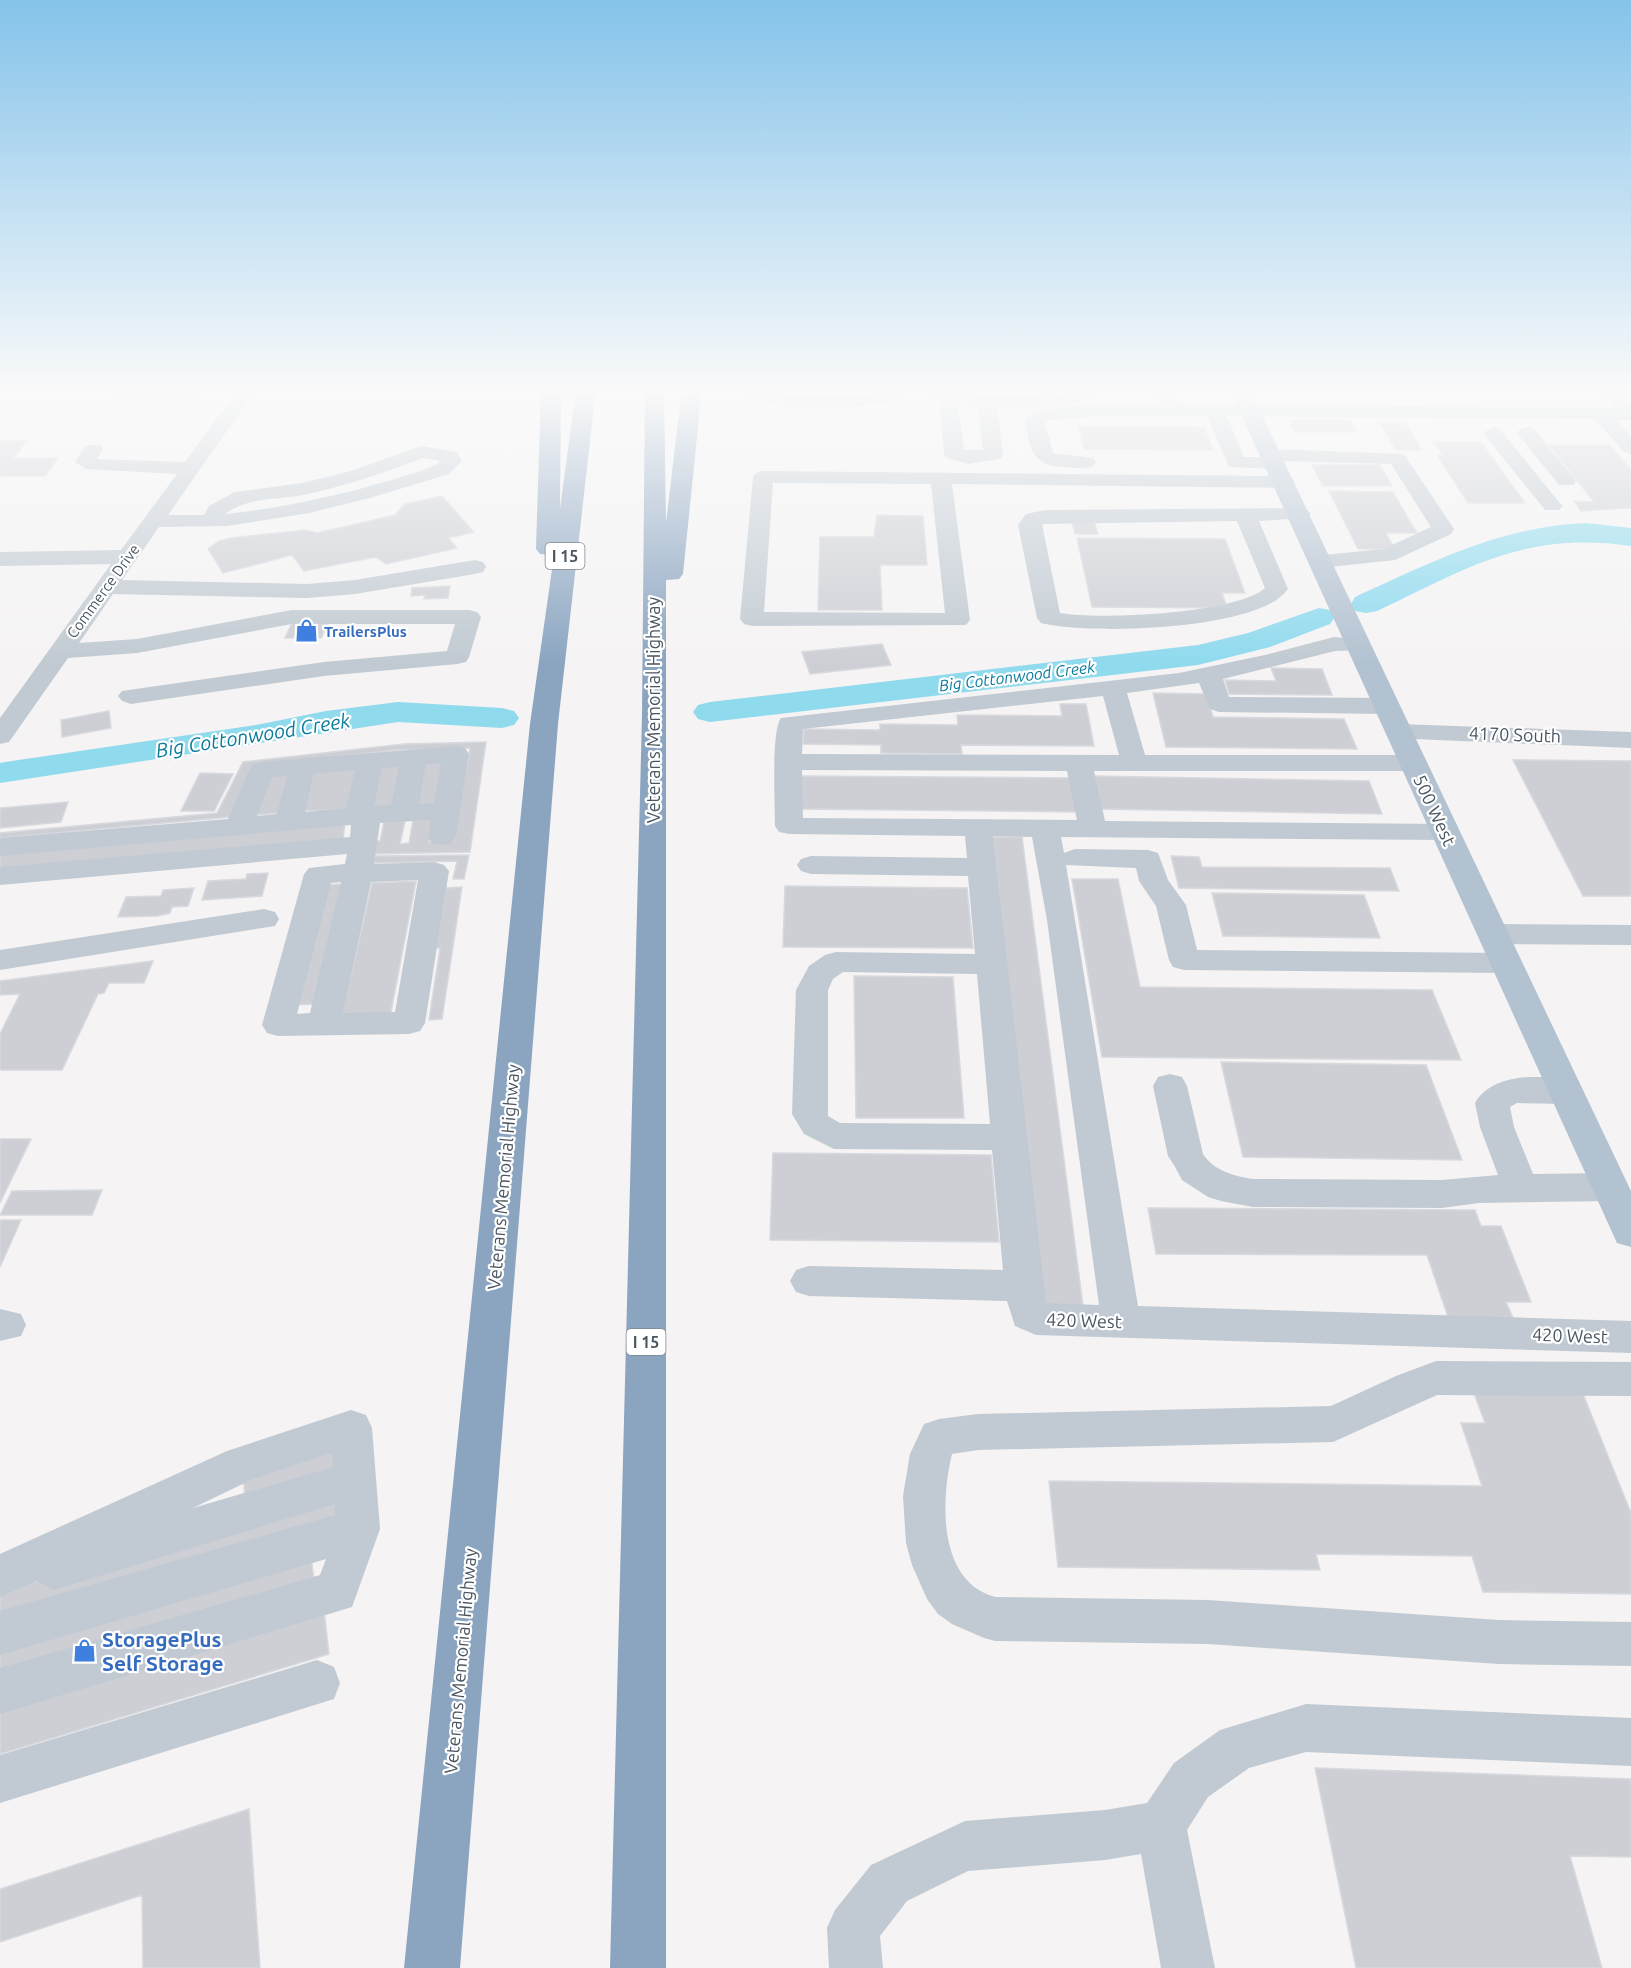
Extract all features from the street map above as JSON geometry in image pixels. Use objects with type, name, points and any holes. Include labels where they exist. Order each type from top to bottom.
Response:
[{"type":"highway","points":[[544,724],[549,480]]},
{"type":"highway","name":"Veterans Memorial Highway","points":[[432,1968],[544,724],[575,480]]},
{"type":"highway","name":"Veterans Memorial Highway","points":[[638,1968],[655,716],[654,480]]},
{"type":"highway","points":[[655,716],[682,480]]},
{"type":"main road","name":"500 West","points":[[1284,480],[1358,645],[1623,1210]]},
{"type":"street","name":"Commerce Drive","points":[[0,736],[183,480]]},
{"type":"street","points":[[212,521],[216,510],[235,498],[302,489],[341,480]]},
{"type":"street","points":[[154,521],[212,521],[245,518],[360,495],[410,480]]},
{"type":"street","points":[[763,480],[753,620],[958,620],[941,480]]},
{"type":"street","points":[[1321,561],[1387,555],[1443,529],[1411,480]]},
{"type":"street","points":[[1537,480],[1552,506]]},
{"type":"street","points":[[1246,516],[1277,589],[1266,598],[1220,612],[1110,623],[1063,623],[1049,618],[1029,525],[1034,519],[1045,516],[1300,514]]},
{"type":"street","points":[[0,560],[127,557]]},
{"type":"street","points":[[107,587],[307,591],[355,586],[475,567]]},
{"type":"street","points":[[61,651],[126,648],[292,617],[469,617],[457,657],[324,669],[131,696]]},
{"type":"street","points":[[1358,645],[1334,645],[1209,675],[790,723],[789,826],[1445,832]]},
{"type":"street","name":"4170 South","points":[[1209,675],[1219,704],[1547,735],[1631,740]]},
{"type":"street","points":[[1113,687],[1134,763]]},
{"type":"street","points":[[0,847],[239,825],[404,813],[445,824],[456,754],[262,770],[239,825]]},
{"type":"street","points":[[404,813],[414,757]]},
{"type":"street","points":[[324,1024],[360,859],[370,761]]},
{"type":"street","points":[[789,762],[1413,763]]},
{"type":"street","points":[[1079,763],[1093,829]]},
{"type":"street","points":[[289,821],[303,766]]},
{"type":"street","name":"420 West","points":[[978,828],[1025,1307],[1029,1315],[1036,1319],[1631,1337]]},
{"type":"street","points":[[1045,828],[1062,920],[1121,1321]]},
{"type":"street","points":[[1075,858],[1148,859],[1154,880],[1171,904],[1184,960],[1506,963]]},
{"type":"street","points":[[0,876],[360,859],[434,871],[409,1023],[278,1025],[319,874],[360,859]]},
{"type":"street","points":[[811,865],[982,867]]},
{"type":"street","points":[[0,960],[264,919]]},
{"type":"street","points":[[1493,934],[1631,935]]},
{"type":"street","points":[[992,964],[836,963],[820,973],[812,990],[808,1114],[816,1125],[834,1136],[1009,1137]]},
{"type":"street","points":[[1170,1086],[1186,1156],[1195,1170],[1221,1187],[1253,1193],[1442,1194],[1479,1188],[1520,1187],[1623,1210]]},
{"type":"street","points":[[1520,1187],[1497,1126],[1492,1103],[1499,1095],[1510,1091],[1567,1092]]},
{"type":"street","points":[[809,1281],[1023,1286]]},
{"type":"street","points":[[1631,1379],[1436,1378],[1409,1387],[1362,1413],[1333,1424],[978,1432],[939,1437],[930,1451],[924,1483],[931,1552],[946,1587],[954,1599],[976,1613],[995,1619],[1208,1622],[1499,1642],[1631,1644]]},
{"type":"street","points":[[0,1576],[242,1464],[351,1428],[358,1528],[336,1592],[0,1691]]},
{"type":"street","points":[[0,1585],[355,1479]]},
{"type":"street","points":[[0,1633],[358,1528]]},
{"type":"street","points":[[0,1779],[317,1683]]},
{"type":"street","points":[[1188,1968],[1161,1825],[1191,1780],[1237,1747],[1306,1728],[1631,1742]]},
{"type":"street","points":[[856,1968],[853,1928],[889,1883],[965,1846],[1105,1835],[1161,1825]]},
{"type":"building","points":[[1320,480],[1388,480],[1392,486],[1323,486]]},
{"type":"building","points":[[1453,480],[1508,480],[1525,503],[1468,503]]},
{"type":"building","points":[[1577,480],[1631,480],[1631,508],[1581,511],[1574,501],[1594,502]]},
{"type":"building","points":[[1329,491],[1393,492],[1417,533],[1386,533],[1393,546],[1386,549],[1358,549]]},
{"type":"building","points":[[442,496],[474,532],[448,538],[457,548],[386,564],[376,557],[304,571],[292,555],[223,573],[208,549],[219,541],[231,538],[305,530],[317,533],[395,515],[405,504]]},
{"type":"building","points":[[877,515],[923,516],[927,565],[880,565],[882,610],[818,610],[820,537],[874,537]]},
{"type":"building","points":[[1072,521],[1094,521],[1098,534],[1075,534]]},
{"type":"building","points":[[1077,538],[1225,539],[1245,593],[1222,593],[1227,608],[1092,607]]},
{"type":"building","points":[[450,586],[448,598],[424,599],[425,595],[411,596],[412,588]]},
{"type":"building","name":"TrailersPlus","points":[[292,623],[328,623],[321,638],[285,638]]},
{"type":"building","points":[[882,644],[891,665],[810,674],[802,652]]},
{"type":"building","points":[[1271,668],[1322,669],[1332,695],[1229,694],[1225,680],[1276,681]]},
{"type":"building","points":[[1153,693],[1206,694],[1213,717],[1344,719],[1357,749],[1166,747]]},
{"type":"building","points":[[1060,704],[1086,704],[1094,746],[961,745],[962,754],[881,753],[881,745],[803,744],[804,729],[880,730],[880,724],[958,725],[957,715],[1062,716]]},
{"type":"building","points":[[109,711],[111,728],[62,737],[61,720]]},
{"type":"building","points":[[486,742],[470,852],[369,854],[372,841],[380,841],[384,822],[405,821],[400,844],[409,843],[413,820],[434,819],[429,842],[454,841],[470,748],[396,750],[255,766],[230,817],[0,838],[0,833],[217,813],[243,762],[404,744]]},
{"type":"building","points":[[1513,760],[1631,761],[1631,896],[1583,896]]},
{"type":"building","points":[[444,761],[436,806],[416,807],[424,762]]},
{"type":"building","points":[[402,763],[393,808],[372,809],[382,764]]},
{"type":"building","points":[[358,768],[348,809],[304,811],[315,770]]},
{"type":"building","points":[[200,773],[233,774],[214,811],[181,811]]},
{"type":"building","points":[[271,775],[290,775],[279,813],[254,815]]},
{"type":"building","points":[[801,776],[1074,778],[1081,812],[800,809]]},
{"type":"building","points":[[1094,776],[1369,781],[1382,814],[1100,809]]},
{"type":"building","points":[[68,802],[61,822],[0,828],[0,808]]},
{"type":"building","points":[[345,822],[343,839],[0,871],[0,854]]},
{"type":"building","points":[[993,837],[1022,837],[1083,1306],[1043,1305]]},
{"type":"building","points":[[469,855],[464,879],[453,879],[457,861],[374,863],[375,856]]},
{"type":"building","points":[[1171,856],[1199,857],[1202,867],[1390,868],[1399,891],[1179,888]]},
{"type":"building","points":[[268,873],[262,896],[202,900],[208,881],[246,879],[247,874]]},
{"type":"building","points":[[1072,879],[1118,879],[1140,987],[1432,990],[1461,1060],[1102,1057]]},
{"type":"building","points":[[416,881],[390,1017],[341,1019],[372,883]]},
{"type":"building","points":[[343,884],[315,1004],[291,1005],[322,885]]},
{"type":"building","points":[[785,886],[967,888],[973,948],[783,947]]},
{"type":"building","points":[[462,887],[442,1019],[429,1020],[440,948],[436,948],[446,888]]},
{"type":"building","points":[[194,888],[188,906],[172,907],[170,913],[157,916],[118,917],[126,897],[161,896],[163,890]]},
{"type":"building","points":[[1212,893],[1364,895],[1380,938],[1223,936]]},
{"type":"building","points":[[153,961],[144,983],[109,983],[104,993],[98,994],[62,1070],[0,1070],[0,1034],[20,994],[0,995],[0,981]]},
{"type":"building","points":[[854,976],[953,977],[964,1118],[856,1118]]},
{"type":"building","points":[[1221,1062],[1426,1065],[1462,1160],[1243,1157]]},
{"type":"building","points":[[0,1139],[31,1139],[0,1203]]},
{"type":"building","points":[[773,1153],[991,1155],[999,1242],[770,1240]]},
{"type":"building","points":[[102,1190],[92,1215],[0,1215],[12,1191]]},
{"type":"building","points":[[1148,1208],[1475,1210],[1481,1226],[1501,1226],[1531,1302],[1506,1302],[1514,1320],[1449,1320],[1427,1255],[1156,1254]]},
{"type":"building","points":[[0,1220],[21,1220],[0,1267]]},
{"type":"building","points":[[1474,1393],[1583,1394],[1631,1513],[1631,1594],[1483,1592],[1472,1556],[1316,1554],[1320,1570],[1058,1567],[1049,1481],[1482,1486],[1461,1423],[1485,1423]]},
{"type":"building","points":[[333,1448],[337,1473],[245,1499],[243,1473]]},
{"type":"building","points":[[347,1494],[351,1521],[0,1621],[0,1592]]},
{"type":"building","points":[[311,1557],[315,1586],[0,1679],[0,1648]]},
{"type":"building","points":[[324,1610],[329,1654],[0,1754],[0,1706]]},
{"type":"building","points":[[1315,1768],[1631,1779],[1631,1857],[1570,1856],[1602,1968],[1356,1968]]},
{"type":"building","points":[[249,1809],[260,1968],[143,1968],[142,1895],[0,1942],[0,1889]]},
{"type":"waterway","name":"Big Cottonwood Creek","points":[[1366,604],[1472,555],[1500,545],[1557,533],[1586,532],[1631,537]]},
{"type":"waterway","name":"Big Cottonwood Creek","points":[[710,712],[1198,655],[1259,640],[1319,617]]},
{"type":"waterway","name":"Big Cottonwood Creek","points":[[5,773],[256,735],[326,721],[398,712],[502,718]]},
{"type":"place","name":"TrailersPlus","points":[[306,631]]},
{"type":"place","name":"StoragePlus Self Storage","points":[[84,1651]]}]
